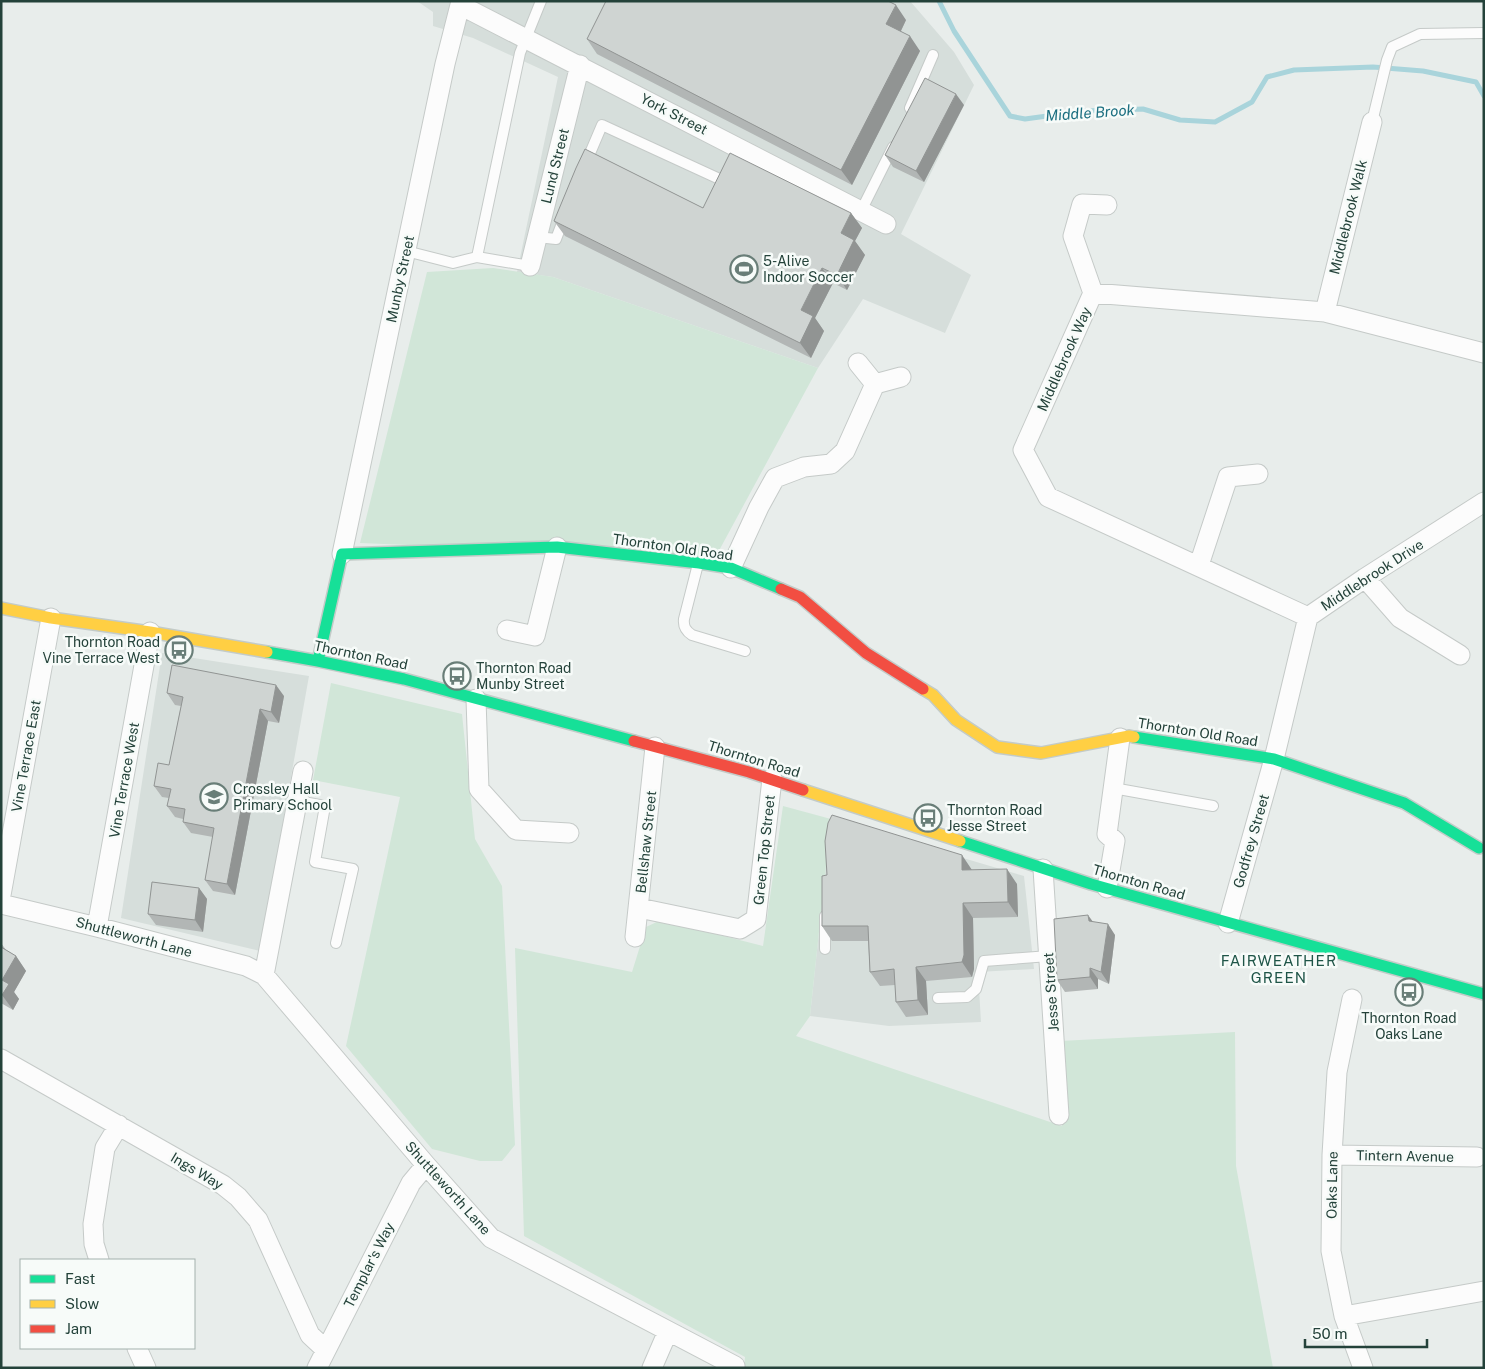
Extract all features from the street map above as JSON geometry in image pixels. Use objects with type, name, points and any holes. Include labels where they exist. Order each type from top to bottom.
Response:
[{"type":"main road","name":"Thornton Old Road","points":[[342,554],[557,547],[731,568],[800,597],[866,653],[932,695],[956,720],[997,747],[1041,753],[1129,736],[1274,760],[1404,803],[1482,850]]},
{"type":"main road","points":[[318,661],[342,554]]},
{"type":"main road","name":"Thornton Road","points":[[1,608],[318,661],[404,679],[772,779],[840,806],[1091,884],[1484,994]]},
{"type":"street","name":"York Street","points":[[460,5],[580,65],[741,153],[886,224]]},
{"type":"street","name":"Munby Street","points":[[342,554],[445,64],[460,5]]},
{"type":"street","name":"Lund Street","points":[[530,266],[580,65]]},
{"type":"street","name":"Middlebrook Walk","points":[[1325,312],[1372,122]]},
{"type":"street","points":[[1093,293],[1073,236],[1082,204],[1107,205]]},
{"type":"street","name":"Middlebrook Way","points":[[1308,617],[1048,497],[1023,450],[1093,293],[1325,312],[1484,353]]},
{"type":"street","points":[[858,363],[875,384]]},
{"type":"street","points":[[875,384],[901,377]]},
{"type":"street","points":[[731,568],[759,507],[775,478],[804,467],[831,464],[846,451],[875,384]]},
{"type":"street","points":[[1199,566],[1228,477],[1258,474]]},
{"type":"street","name":"Middlebrook Drive","points":[[1274,760],[1308,617],[1484,502]]},
{"type":"street","points":[[507,630],[535,636],[557,547]]},
{"type":"street","points":[[1365,578],[1400,618],[1460,655]]},
{"type":"street","name":"Vine Terrace East","points":[[1,895],[52,618]]},
{"type":"street","name":"Vine Terrace West","points":[[97,927],[150,632]]},
{"type":"street","points":[[476,698],[479,789],[516,830],[568,833]]},
{"type":"street","points":[[1107,888],[1115,841],[1107,834],[1120,738]]},
{"type":"street","name":"Bellshaw Street","points":[[635,937],[655,747]]},
{"type":"street","name":"Godfrey Street","points":[[1228,923],[1274,760]]},
{"type":"street","points":[[264,975],[303,771]]},
{"type":"street","name":"Green Top Street","points":[[639,908],[740,929],[756,919],[772,779]]},
{"type":"street","name":"Jesse Street","points":[[1043,869],[1058,1114]]},
{"type":"street","name":"Shuttleworth Lane","points":[[1,904],[246,966],[264,975],[426,1165],[491,1238],[735,1366]]},
{"type":"street","name":"Oaks Lane","points":[[1352,999],[1337,1072],[1332,1155],[1331,1251],[1344,1316],[1363,1368]]},
{"type":"street","name":"Ings Way","points":[[1,1059],[119,1125],[222,1185],[238,1197],[258,1220],[310,1335],[325,1349]]},
{"type":"street","points":[[99,1259],[94,1244],[93,1224],[105,1148],[119,1125]]},
{"type":"street","name":"Tintern Avenue","points":[[1332,1155],[1477,1157]]},
{"type":"street","name":"Templar's Way","points":[[317,1368],[411,1183],[426,1165]]},
{"type":"street","points":[[1344,1316],[1484,1291]]},
{"type":"street","points":[[652,1368],[668,1331]]},
{"type":"street","points":[[137,1349],[146,1368]]},
{"type":"lane","points":[[477,257],[520,53],[541,1]]},
{"type":"lane","points":[[1372,122],[1392,47],[1420,34],[1484,32]]},
{"type":"lane","points":[[906,119],[933,55]]},
{"type":"lane","points":[[580,178],[602,125],[726,182],[731,174]]},
{"type":"lane","points":[[861,211],[898,136]]},
{"type":"lane","points":[[537,237],[556,239],[566,212]]},
{"type":"lane","points":[[406,251],[453,263],[477,257],[530,266]]},
{"type":"lane","points":[[699,563],[684,619],[684,628],[692,635],[745,652]]},
{"type":"lane","points":[[1113,788],[1213,806]]},
{"type":"lane","points":[[298,801],[325,806],[315,862],[353,869],[336,943]]},
{"type":"lane","points":[[825,904],[825,949]]},
{"type":"lane","points":[[938,998],[968,997],[976,989],[984,962],[1049,956]]},
{"type":"shaded area","points":[[417,1],[910,1],[954,52],[974,85],[901,234],[971,275],[945,333],[863,299],[818,368],[553,277],[517,272],[558,77],[473,38],[433,26],[433,12]]},
{"type":"shaded area","name":"Crossley Hall Primary School","points":[[162,653],[309,676],[260,951],[121,918]]},
{"type":"shaded area","points":[[831,819],[1024,876],[1034,969],[978,972],[981,1022],[889,1026],[810,1016]]},
{"type":"green space","points":[[493,268],[553,277],[818,368],[715,558],[360,543],[427,272]]},
{"type":"green space","points":[[331,683],[462,714],[475,839],[502,886],[515,1145],[502,1161],[480,1161],[432,1149],[346,1046],[400,797],[313,780]]},
{"type":"green space","points":[[783,806],[831,819],[810,1016],[796,1036],[1062,1126],[1060,1041],[1235,1032],[1236,1166],[1273,1368],[744,1368],[745,1357],[524,1236],[515,948],[632,972],[646,927],[661,920],[763,946]]},
{"type":"building","points":[[606,1],[888,1],[896,5],[886,24],[910,36],[841,170],[587,39]]},
{"type":"building","points":[[925,78],[956,94],[916,171],[885,155]]},
{"type":"building","name":"5-Alive Indoor Soccer","points":[[585,149],[703,208],[730,153],[851,213],[841,233],[854,240],[837,275],[822,268],[801,310],[813,316],[800,343],[554,221]]},
{"type":"building","points":[[172,665],[276,685],[271,712],[260,709],[227,884],[205,880],[214,828],[183,822],[185,809],[167,806],[171,789],[154,786],[158,763],[169,765],[183,697],[167,693]]},
{"type":"building","points":[[832,815],[962,855],[962,870],[1007,869],[1008,902],[963,903],[964,955],[962,962],[916,967],[918,1000],[896,1002],[894,969],[870,972],[868,926],[822,926],[822,876],[827,875],[825,841],[828,823]]},
{"type":"building","points":[[152,882],[199,888],[195,920],[148,914]]},
{"type":"building","points":[[1088,915],[1089,921],[1108,924],[1101,972],[1090,968],[1090,977],[1057,980],[1054,919]]},
{"type":"building","points":[[1,947],[16,956],[2,980],[9,984],[2,995],[1,994]]},
{"type":"waterway","name":"Middle Brook","points":[[939,1],[954,31],[1010,116],[1025,119],[1084,111],[1143,109],[1180,120],[1215,122],[1252,102],[1267,77],[1294,70],[1373,67],[1423,71],[1476,82],[1484,96]]},
{"type":"traffic: fast","points":[[318,661],[342,554],[557,547],[731,568],[781,589]]},
{"type":"traffic: fast","points":[[267,652],[404,679],[634,741]]},
{"type":"traffic: fast","points":[[1134,737],[1274,759],[1404,803],[1479,848]]},
{"type":"traffic: fast","points":[[960,841],[1091,884],[1484,994]]},
{"type":"traffic: slow","points":[[1,608],[51,618],[150,632],[267,652]]},
{"type":"traffic: slow","points":[[923,689],[933,695],[956,720],[997,747],[1041,753],[1129,736],[1134,737]]},
{"type":"traffic: slow","points":[[803,790],[960,841]]},
{"type":"traffic: jam","points":[[781,589],[800,597],[866,653],[923,689]]},
{"type":"traffic: jam","points":[[634,741],[749,772],[803,790]]},
{"type":"place","name":"5-Alive Indoor Soccer","points":[[744,269]]},
{"type":"place","name":"Thornton Road Vine Terrace West","points":[[179,650]]},
{"type":"place","name":"Thornton Road Munby Street","points":[[457,676]]},
{"type":"place","name":"Crossley Hall Primary School","points":[[214,797]]},
{"type":"place","name":"Thornton Road Jesse Street","points":[[928,818]]},
{"type":"place","name":"Thornton Road Oaks Lane","points":[[1409,992]]},
{"type":"district","name":"FAIRWEATHER GREEN","points":[[1279,970]]}]
